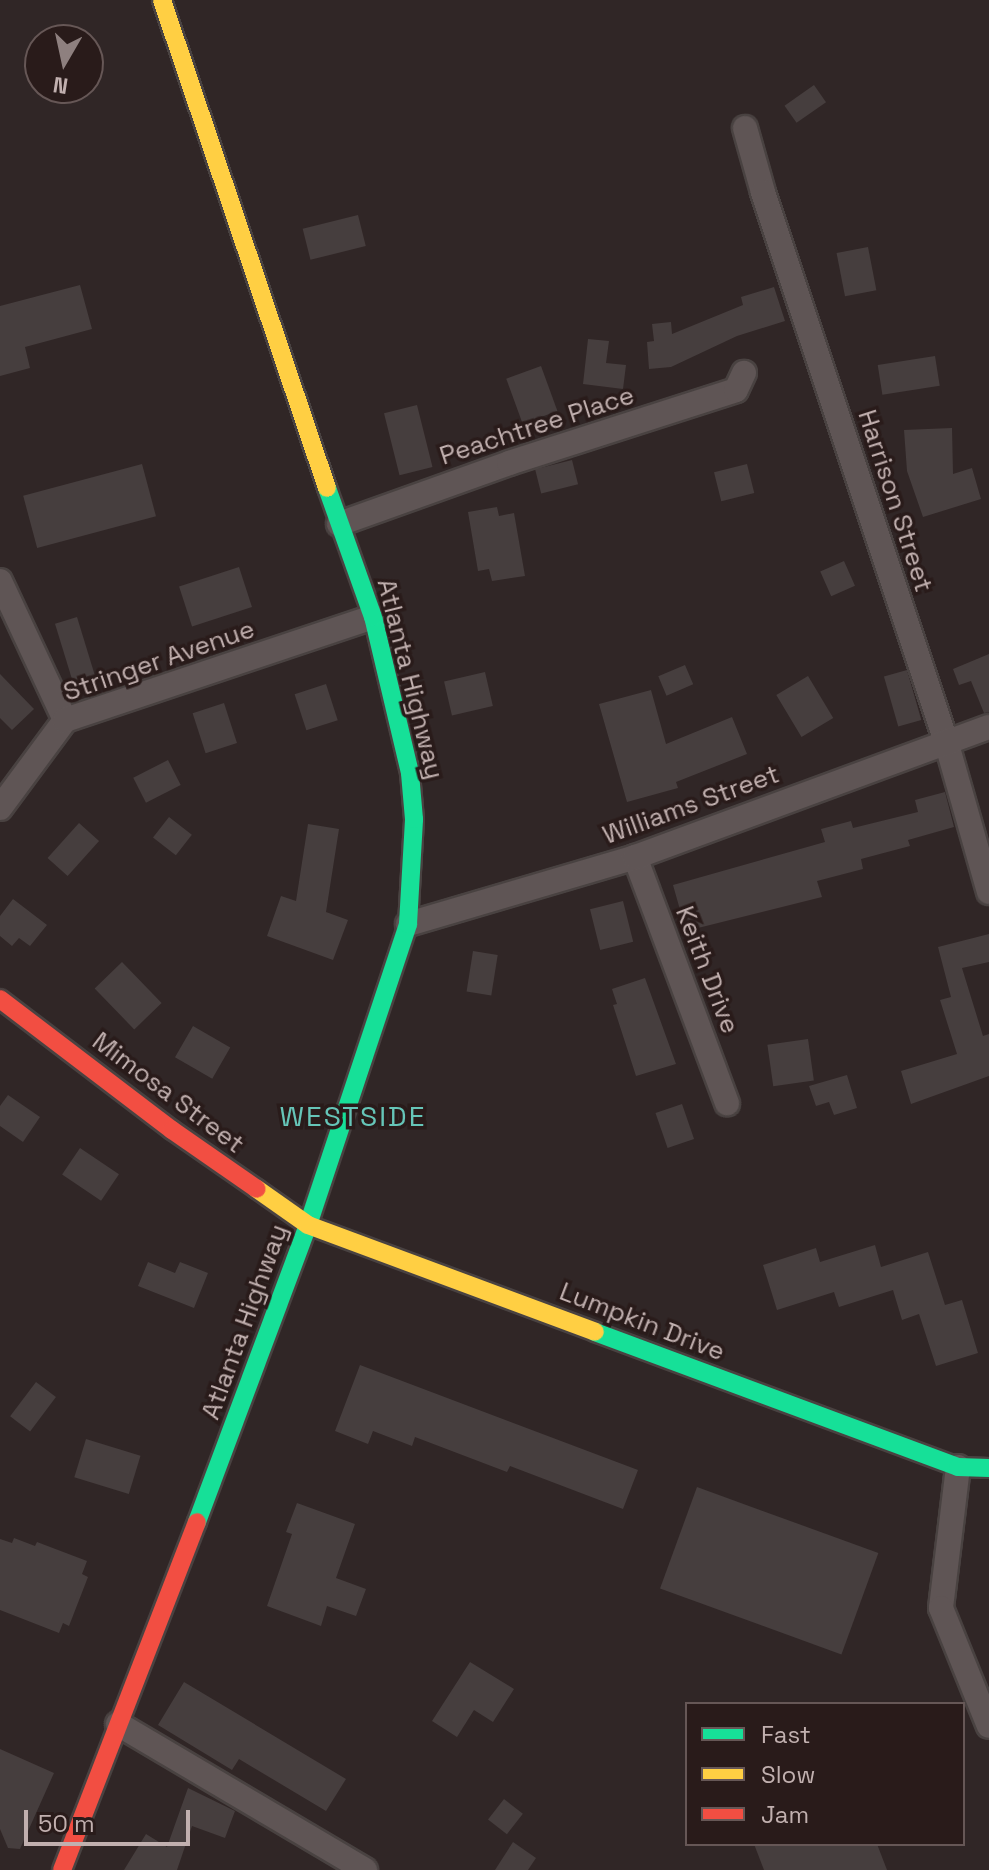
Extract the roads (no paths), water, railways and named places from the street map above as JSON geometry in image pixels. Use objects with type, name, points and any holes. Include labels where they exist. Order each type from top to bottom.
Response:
[{"type":"main road","name":"Atlanta Highway","points":[[62,1870],[245,1400],[308,1225],[408,924],[414,819],[410,773],[373,617],[162,0]]},
{"type":"main road","name":"Mimosa Street","points":[[0,999],[172,1130],[308,1225]]},
{"type":"main road","name":"Lumpkin Drive","points":[[308,1225],[958,1467],[989,1468]]},
{"type":"street","name":"Harrison Street","points":[[745,128],[763,192],[946,741],[989,892]]},
{"type":"street","name":"Peachtree Place","points":[[339,524],[509,463],[736,390],[744,373]]},
{"type":"street","points":[[0,581],[65,720]]},
{"type":"street","name":"Stringer Avenue","points":[[0,808],[65,720],[373,617]]},
{"type":"street","name":"Williams Street","points":[[408,924],[635,857],[989,727]]},
{"type":"street","name":"Keith Drive","points":[[635,857],[727,1103]]},
{"type":"street","points":[[958,1467],[941,1608],[989,1726]]},
{"type":"street","points":[[118,1724],[365,1870]]},
{"type":"district","name":"WESTSIDE","points":[[353,1116]]}]
